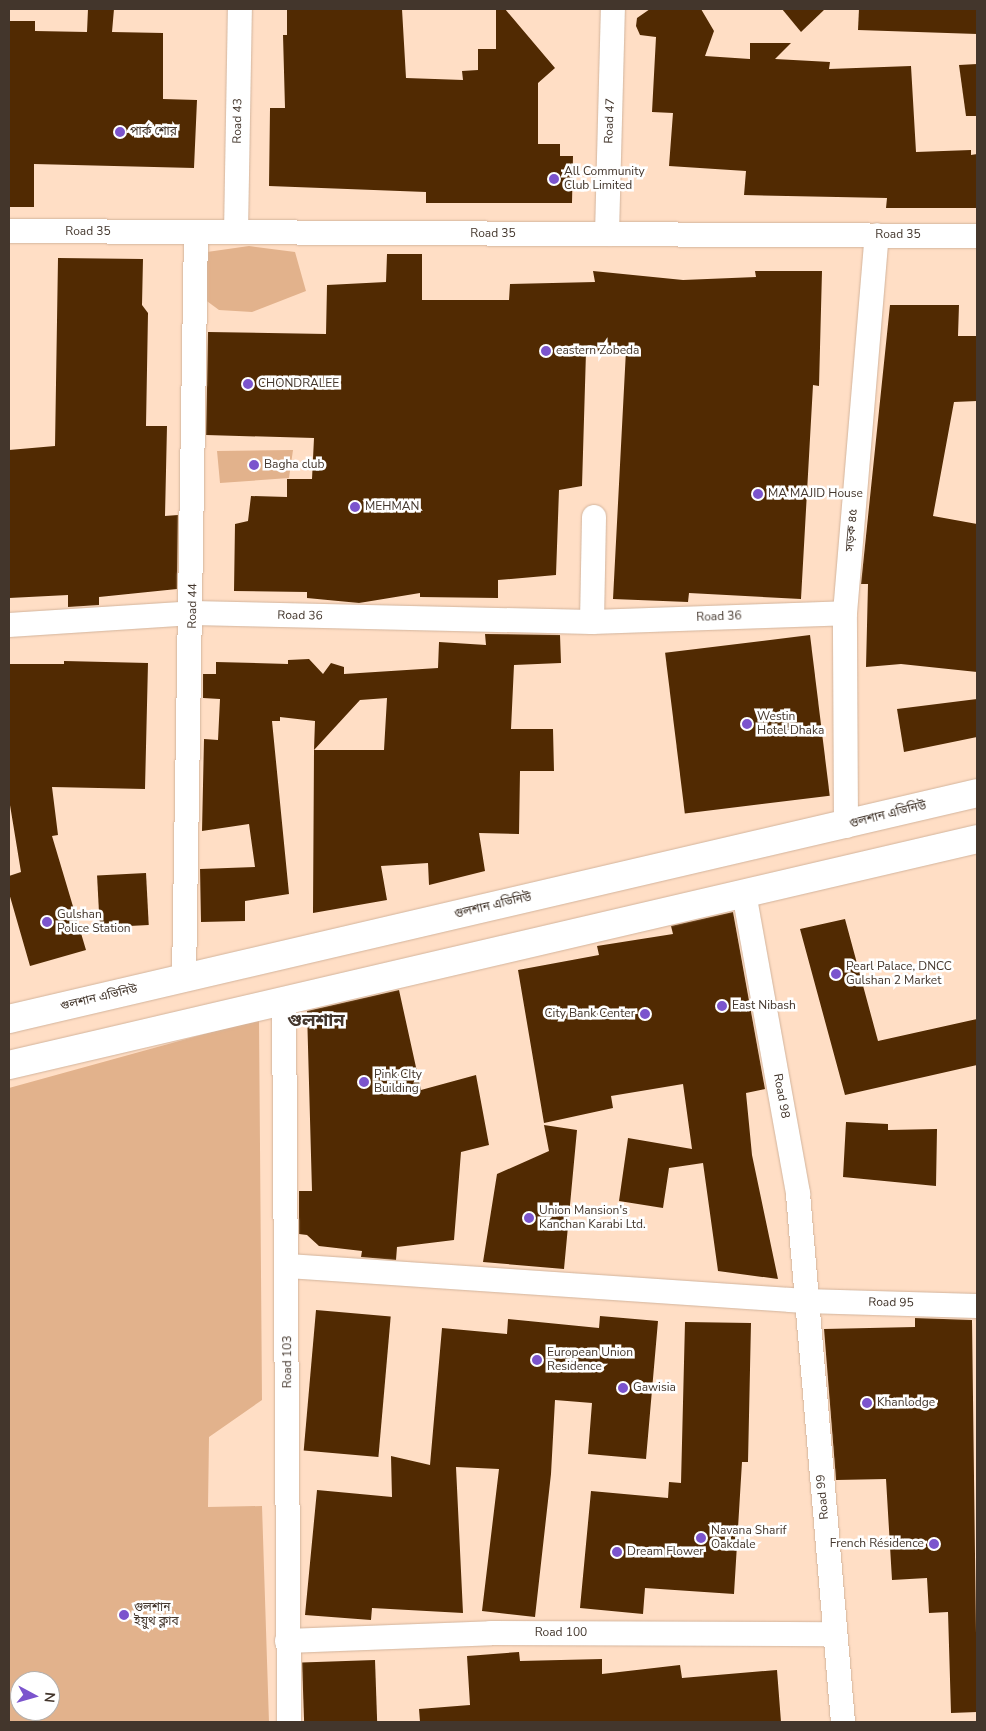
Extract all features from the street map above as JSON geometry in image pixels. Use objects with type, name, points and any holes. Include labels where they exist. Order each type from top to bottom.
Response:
[{"type":"main road","name":"গুলশান এভিনিউ","points":[[9,1019],[719,852],[846,826],[977,793]]},
{"type":"main road","points":[[9,1065],[977,839]]},
{"type":"street","name":"Road 43","points":[[236,232],[240,9]]},
{"type":"street","name":"Road 47","points":[[607,234],[613,9]]},
{"type":"street","name":"Road 35","points":[[9,232],[977,236]]},
{"type":"street","name":"Road 44","points":[[184,979],[193,614],[196,232]]},
{"type":"street","name":"সড়ক ৪৫","points":[[846,826],[845,613],[877,235]]},
{"type":"street","points":[[592,622],[594,517]]},
{"type":"street","name":"Road 36","points":[[9,625],[193,614],[592,622],[845,613]]},
{"type":"street","name":"Road 98","points":[[744,893],[798,1194],[806,1301]]},
{"type":"street","name":"Road 103","points":[[284,1001],[288,1266],[287,1641],[289,1722]]},
{"type":"street","name":"Road 95","points":[[288,1266],[806,1301],[977,1306]]},
{"type":"street","name":"Road 99","points":[[806,1301],[844,1722]]},
{"type":"street","name":"Road 100","points":[[287,1641],[491,1633],[836,1634]]},
{"type":"shaded area","points":[[249,246],[295,252],[306,291],[252,312],[219,310],[200,296],[200,253]]},
{"type":"shaded area","name":"Bagha club","points":[[293,450],[289,478],[220,483],[217,451]]},
{"type":"shaded area","points":[[259,1019],[262,1400],[209,1437],[208,1507],[262,1506],[269,1722],[9,1722],[9,1088]]},
{"type":"building","points":[[88,9],[114,9],[112,32],[163,33],[163,99],[197,100],[194,168],[34,164],[34,207],[9,207],[9,21],[35,21],[35,31],[87,32]]},
{"type":"building","points":[[287,9],[402,9],[406,78],[463,80],[462,71],[478,70],[478,49],[496,49],[496,9],[505,9],[555,68],[538,83],[538,144],[560,144],[560,156],[573,156],[572,203],[426,203],[426,192],[269,186],[270,108],[285,108],[283,35],[287,35]]},
{"type":"building","points":[[650,9],[701,9],[714,31],[705,56],[750,59],[750,43],[791,43],[775,59],[830,62],[829,69],[911,66],[916,152],[971,150],[971,155],[977,154],[977,208],[886,208],[887,198],[744,195],[746,171],[669,166],[673,113],[652,112],[656,37],[640,35],[636,26],[637,18]]},
{"type":"building","points":[[782,9],[825,9],[801,32]]},
{"type":"building","points":[[859,9],[977,9],[977,34],[858,30]]},
{"type":"building","points":[[977,64],[977,116],[966,116],[959,65]]},
{"type":"building","points":[[387,254],[422,254],[422,300],[509,300],[510,284],[595,282],[593,271],[683,280],[756,277],[755,271],[822,271],[819,386],[813,385],[801,599],[689,593],[688,602],[613,599],[626,350],[586,352],[582,486],[559,490],[556,575],[498,580],[498,598],[420,597],[420,593],[359,603],[307,598],[307,592],[234,591],[235,524],[248,521],[251,496],[287,497],[287,479],[312,479],[314,438],[206,435],[208,332],[326,334],[327,285],[386,282]]},
{"type":"building","points":[[58,258],[143,259],[142,305],[148,313],[146,426],[167,426],[165,516],[178,515],[177,589],[99,597],[99,605],[68,607],[68,595],[9,598],[9,450],[55,446]]},
{"type":"building","points":[[890,305],[959,305],[958,336],[977,336],[977,401],[954,402],[933,516],[977,524],[977,672],[901,664],[866,667],[868,584],[861,584]]},
{"type":"building","points":[[485,634],[560,635],[561,663],[514,665],[511,729],[553,729],[554,771],[520,771],[519,834],[479,833],[485,871],[429,885],[428,863],[381,866],[387,900],[313,913],[314,750],[315,721],[280,717],[280,721],[272,721],[289,894],[245,901],[245,921],[201,922],[200,869],[255,867],[249,824],[202,831],[204,739],[218,740],[220,699],[203,698],[203,674],[216,674],[216,662],[288,664],[288,660],[309,659],[323,674],[331,663],[344,667],[344,674],[438,668],[439,642],[486,645]],"holes":[[[387,698],[384,750],[314,750],[360,700]]]},
{"type":"building","name":"Westin Hotel Dhaka","points":[[810,635],[830,796],[685,814],[665,653]]},
{"type":"building","points":[[64,661],[148,663],[145,789],[52,787],[58,835],[52,836],[86,950],[30,966],[9,893],[9,876],[21,872],[9,799],[9,664],[64,664]]},
{"type":"building","points":[[977,699],[977,737],[904,752],[897,709]]},
{"type":"building","points":[[146,873],[149,925],[100,927],[97,876]]},
{"type":"building","points":[[733,912],[765,1089],[746,1093],[752,1155],[778,1279],[718,1271],[703,1163],[669,1168],[663,1208],[619,1201],[628,1138],[692,1149],[683,1084],[611,1096],[613,1108],[544,1123],[518,970],[599,955],[597,946],[673,934],[671,926]]},
{"type":"building","name":"Pearl Palace, DNCC Gulshan 2 Market","points":[[845,919],[878,1041],[977,1019],[977,1065],[845,1095],[800,929]]},
{"type":"building","points":[[399,990],[421,1090],[476,1075],[489,1145],[461,1152],[454,1240],[397,1247],[396,1260],[361,1257],[362,1251],[319,1246],[307,1235],[299,1234],[299,1191],[312,1191],[307,1011]]},
{"type":"building","points":[[846,1122],[888,1124],[888,1130],[937,1129],[936,1186],[843,1177]]},
{"type":"building","name":"Union Mansion's Kanchan Karabi Ltd.","points":[[544,1125],[577,1130],[564,1269],[483,1262],[497,1174],[549,1151]]},
{"type":"building","points":[[316,1310],[391,1317],[378,1457],[304,1450]]},
{"type":"building","points":[[600,1316],[658,1321],[646,1459],[588,1454],[592,1403],[555,1400],[551,1474],[535,1617],[482,1611],[499,1469],[456,1467],[463,1613],[372,1608],[371,1620],[305,1615],[317,1490],[392,1497],[391,1456],[430,1465],[442,1328],[507,1334],[508,1319],[599,1328]]},
{"type":"building","points":[[915,1318],[972,1320],[977,1712],[951,1713],[948,1612],[929,1613],[927,1578],[892,1580],[886,1479],[836,1480],[824,1329],[915,1327]]},
{"type":"building","points":[[685,1322],[751,1323],[748,1462],[742,1462],[734,1594],[645,1588],[643,1614],[580,1608],[591,1491],[668,1498],[669,1482],[681,1483]]},
{"type":"building","points":[[519,1652],[520,1661],[602,1659],[602,1674],[680,1665],[682,1678],[777,1670],[781,1722],[420,1722],[419,1709],[470,1705],[467,1656]]},
{"type":"building","points":[[375,1660],[377,1722],[304,1722],[302,1663]]},
{"type":"place","name":"পার্ক শোর","points":[[120,132]]},
{"type":"place","name":"All Community Club Limited","points":[[554,179]]},
{"type":"place","name":"eastern Zobeda","points":[[546,351]]},
{"type":"place","name":"CHONDRALEE","points":[[248,384]]},
{"type":"place","name":"Bagha club","points":[[254,465]]},
{"type":"place","name":"MA MAJID House","points":[[758,494]]},
{"type":"place","name":"MEHMAN","points":[[355,507]]},
{"type":"place","name":"Westin Hotel Dhaka","points":[[747,724]]},
{"type":"place","name":"Gulshan Police Station","points":[[47,922]]},
{"type":"place","name":"Pearl Palace, DNCC Gulshan 2 Market","points":[[836,974]]},
{"type":"place","name":"East Nibash","points":[[722,1006]]},
{"type":"place","name":"City Bank Center","points":[[645,1014]]},
{"type":"place","name":"Pink CIty Building","points":[[364,1082]]},
{"type":"place","name":"Union Mansion's Kanchan Karabi Ltd.","points":[[529,1218]]},
{"type":"place","name":"European Union Residence","points":[[537,1360]]},
{"type":"place","name":"Gawisia","points":[[623,1388]]},
{"type":"place","name":"Khanlodge","points":[[867,1403]]},
{"type":"place","name":"Navana Sharif Oakdale","points":[[701,1538]]},
{"type":"place","name":"French Résidence","points":[[934,1544]]},
{"type":"place","name":"Dream Flower","points":[[617,1552]]},
{"type":"place","name":"গুলশান ইয়ুথ ক্লাব","points":[[124,1615]]},
{"type":"district","name":"গুলশান","points":[[316,1020]]}]
